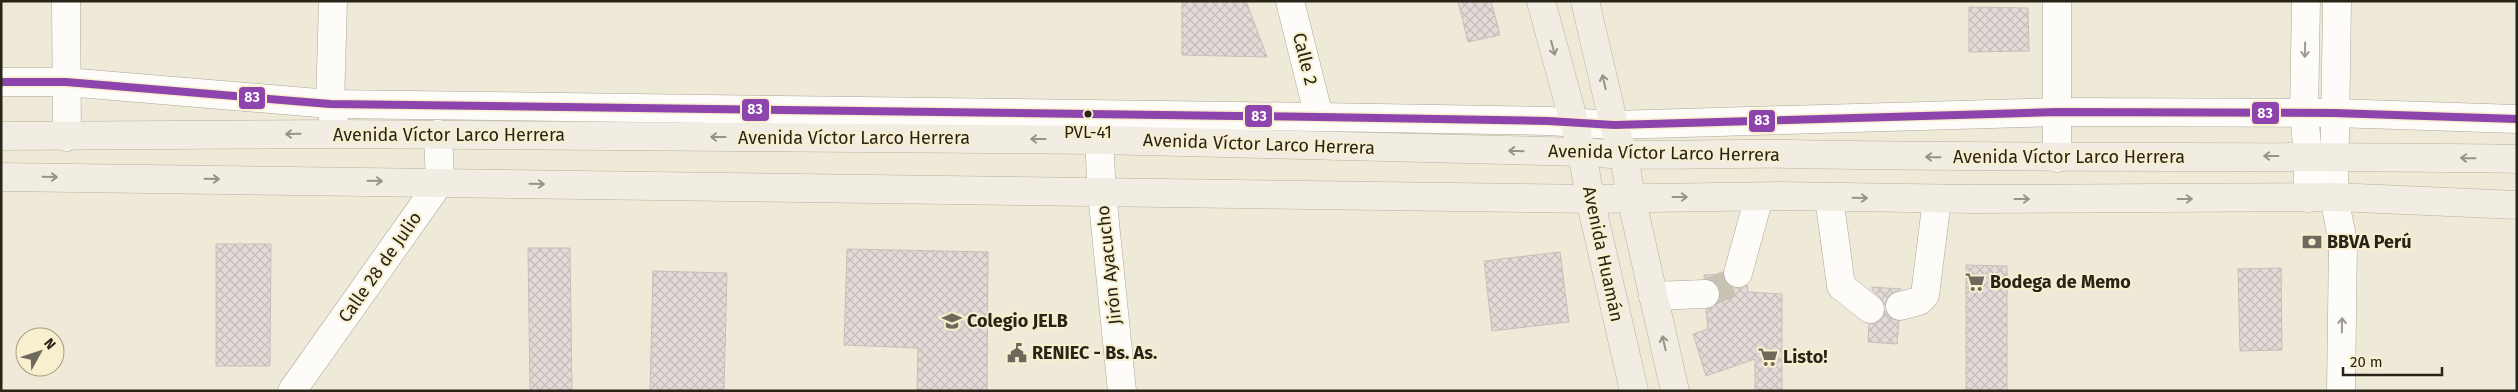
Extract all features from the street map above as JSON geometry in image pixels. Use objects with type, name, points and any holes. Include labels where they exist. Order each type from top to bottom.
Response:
[{"type":"main road","name":"Avenida Huamán","points":[[1541,1],[1582,152],[1590,199],[1634,391]]},
{"type":"main road","points":[[1585,1],[1614,125],[1624,156],[1631,197],[1675,391]]},
{"type":"main road","name":"Avenida Víctor Larco Herrera","points":[[1,136],[438,134],[1099,140],[1582,152],[1624,156],[1782,154],[1974,158],[2321,156],[2517,159]]},
{"type":"main road","points":[[1770,196],[1782,154]]},
{"type":"main road","points":[[1973,199],[1974,158]]},
{"type":"main road","points":[[1,177],[440,182],[1102,194],[1590,199],[1770,196],[1937,199],[2321,198],[2517,205]]},
{"type":"street","points":[[66,1],[67,137]]},
{"type":"street","points":[[333,1],[330,104],[336,134]]},
{"type":"street","name":"Calle 2","points":[[1290,1],[1320,117]]},
{"type":"street","points":[[2057,1],[2057,158]]},
{"type":"street","points":[[2306,1],[2304,113],[2321,156]]},
{"type":"street","points":[[2337,1],[2334,113],[2321,156],[2321,198],[2343,242],[2341,391]]},
{"type":"street","name":"Avenida Víctor Larco Herrera","points":[[1,82],[66,82],[330,104],[1320,117],[1573,122],[1614,125],[2057,112],[2334,113],[2517,119]]},
{"type":"street","points":[[438,134],[440,182]]},
{"type":"street","name":"Jirón Ayacucho","points":[[1099,140],[1102,194],[1122,391]]},
{"type":"street","name":"Calle 28 de Julio","points":[[292,391],[440,182]]},
{"type":"street","points":[[1738,273],[1770,196]]},
{"type":"street","points":[[1830,197],[1841,286],[1870,309]]},
{"type":"street","points":[[1900,306],[1919,301],[1926,295],[1937,199]]},
{"type":"street","points":[[1653,296],[1705,294]]},
{"type":"building","points":[[1182,1],[1246,1],[1267,57],[1182,55]]},
{"type":"building","points":[[1458,1],[1491,1],[1500,35],[1468,42]]},
{"type":"building","points":[[1969,7],[2028,8],[2029,51],[1969,52]]},
{"type":"building","points":[[216,244],[271,244],[270,366],[216,366]]},
{"type":"building","points":[[528,248],[570,248],[572,391],[530,391]]},
{"type":"building","points":[[847,249],[988,252],[987,391],[917,391],[918,348],[844,345]]},
{"type":"building","points":[[1560,252],[1569,322],[1492,331],[1484,261]]},
{"type":"building","points":[[1966,265],[2007,266],[2007,391],[1966,391]]},
{"type":"building","points":[[2281,268],[2282,350],[2240,351],[2238,269]]},
{"type":"building","points":[[653,271],[727,273],[724,391],[650,391]]},
{"type":"building","points":[[1723,274],[1727,284],[1733,288],[1741,288],[1747,285],[1748,292],[1782,294],[1782,391],[1755,391],[1755,359],[1706,376],[1693,334],[1708,329],[1706,309],[1714,307],[1719,302],[1721,294],[1718,285],[1712,280],[1704,278],[1704,275]]},
{"type":"building","points":[[1872,287],[1901,289],[1889,295],[1885,305],[1872,290]]},
{"type":"building","points":[[1885,311],[1889,317],[1899,321],[1897,344],[1868,342],[1869,324],[1882,319]]},
{"type":"tunnel","points":[[1705,294],[1731,283],[1738,273]]},
{"type":"transit line","name":"83","points":[[1,82],[66,82],[330,104],[1319,117],[1548,121],[1614,125],[2057,112],[2334,113],[2517,119]]},
{"type":"place","name":"PVL-41","points":[[1088,114]]},
{"type":"place","name":"BBVA Perú","points":[[2312,242]]},
{"type":"place","name":"Bodega de Memo","points":[[1975,282]]},
{"type":"place","name":"Colegio JELB","points":[[952,321]]},
{"type":"place","name":"RENIEC - Bs. As.","points":[[1017,353]]},
{"type":"place","name":"Listo!","points":[[1768,357]]}]
